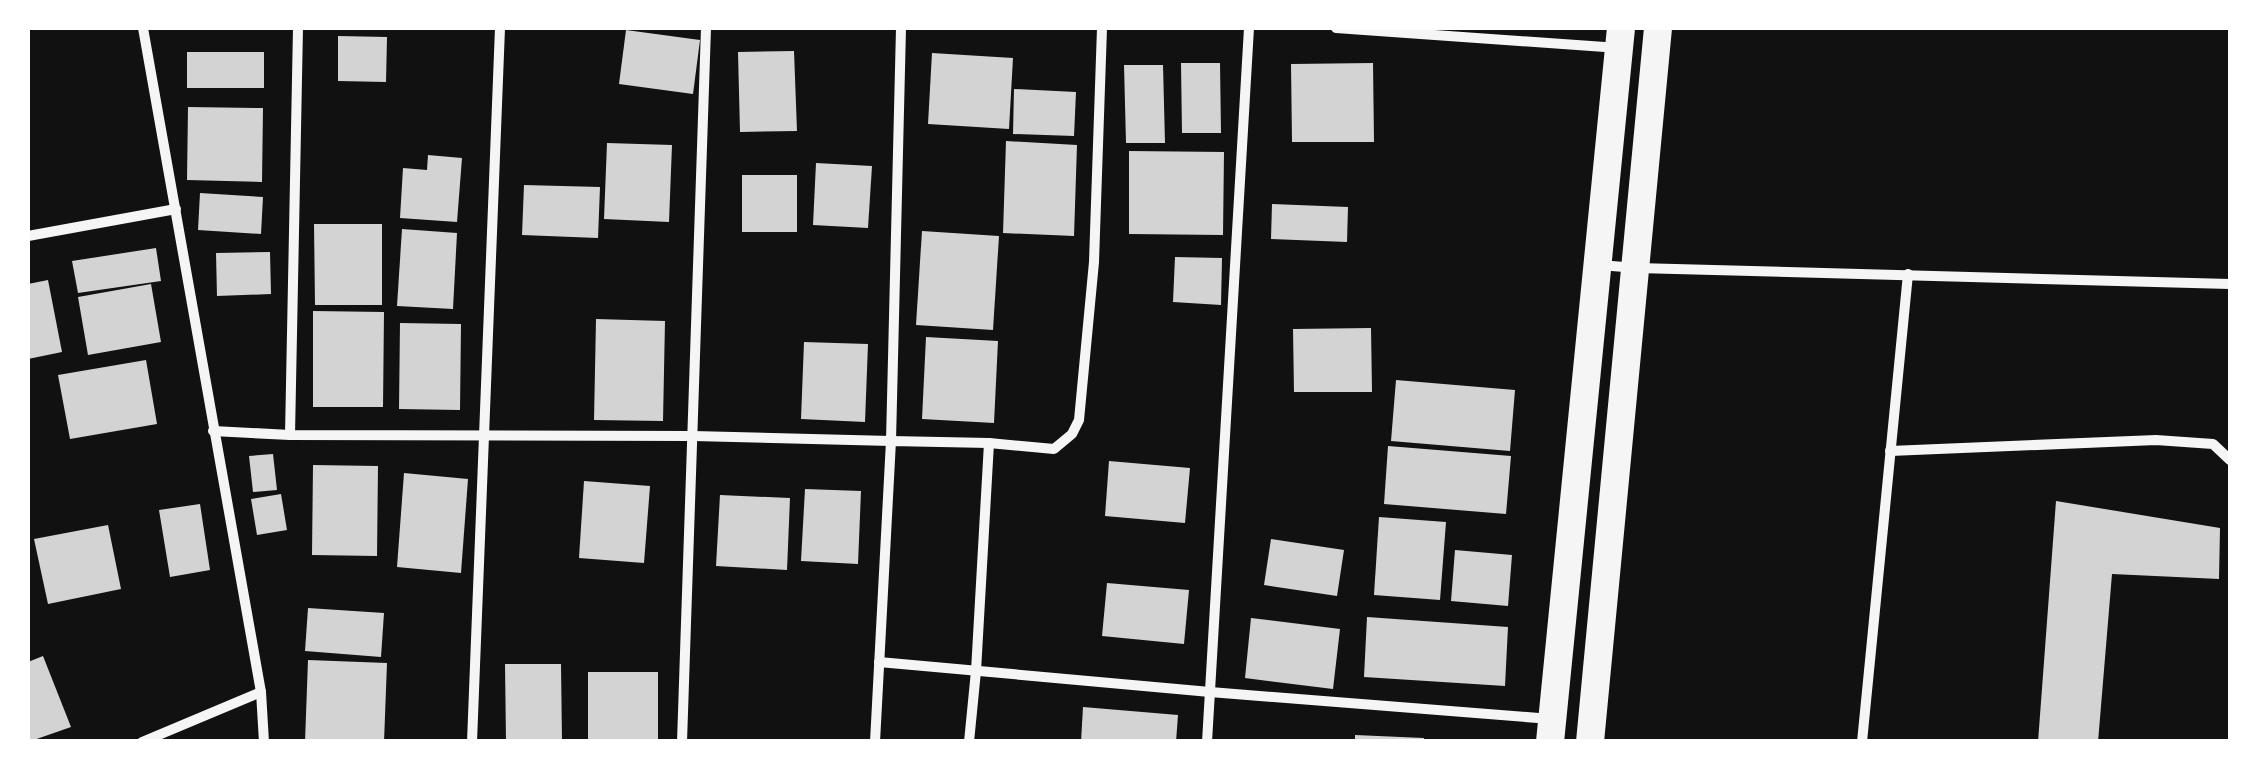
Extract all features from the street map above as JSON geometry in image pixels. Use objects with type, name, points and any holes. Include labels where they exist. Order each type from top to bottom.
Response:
[{"type":"highway","points":[[1590,742],[1658,28]]},
{"type":"highway","points":[[1551,731],[1620,38]]},
{"type":"street","points":[[142,28],[261,692],[264,742]]},
{"type":"street","points":[[290,435],[298,28]]},
{"type":"street","points":[[472,742],[500,28]]},
{"type":"street","points":[[682,742],[706,28]]},
{"type":"street","points":[[876,742],[890,441],[901,28]]},
{"type":"street","points":[[213,431],[290,435],[693,436],[989,443],[1054,450],[1072,434],[1079,420],[1094,262],[1102,28]]},
{"type":"street","points":[[1207,742],[1249,28]]},
{"type":"street","points":[[1336,28],[1620,38]]},
{"type":"street","points":[[28,236],[176,209]]},
{"type":"street","points":[[1598,265],[2230,284]]},
{"type":"street","points":[[1862,742],[1908,274]]},
{"type":"street","points":[[1890,451],[2156,440],[2213,444],[2230,460]]},
{"type":"street","points":[[969,742],[989,443]]},
{"type":"street","points":[[880,662],[1210,692],[1551,731]]},
{"type":"street","points":[[142,742],[261,692]]},
{"type":"building","points":[[626,30],[700,40],[693,94],[619,84]]},
{"type":"building","points":[[338,36],[387,37],[386,82],[338,81]]},
{"type":"building","points":[[794,51],[797,131],[740,132],[738,52]]},
{"type":"building","points":[[187,52],[264,52],[264,88],[187,88]]},
{"type":"building","points":[[932,53],[1013,58],[1009,129],[928,124]]},
{"type":"building","points":[[1181,63],[1220,63],[1221,133],[1182,133]]},
{"type":"building","points":[[1373,63],[1374,142],[1292,142],[1291,64]]},
{"type":"building","points":[[1124,65],[1163,65],[1165,143],[1126,143]]},
{"type":"building","points":[[1014,89],[1076,92],[1074,136],[1013,134]]},
{"type":"building","points":[[188,107],[263,108],[262,182],[187,180]]},
{"type":"building","points":[[1006,141],[1077,145],[1074,236],[1003,233]]},
{"type":"building","points":[[607,143],[672,145],[669,222],[604,219]]},
{"type":"building","points":[[1129,151],[1224,152],[1223,235],[1129,234]]},
{"type":"building","points":[[428,155],[462,158],[457,222],[400,218],[403,168],[427,170]]},
{"type":"building","points":[[816,163],[872,166],[868,228],[813,225]]},
{"type":"building","points":[[742,175],[797,175],[797,232],[742,232]]},
{"type":"building","points":[[524,185],[600,187],[598,238],[522,235]]},
{"type":"building","points":[[200,193],[263,197],[261,234],[198,230]]},
{"type":"building","points":[[1272,204],[1348,207],[1347,242],[1271,239]]},
{"type":"building","points":[[314,224],[382,224],[382,305],[315,305]]},
{"type":"building","points":[[402,229],[457,233],[453,309],[397,306]]},
{"type":"building","points":[[922,231],[999,236],[993,330],[916,325]]},
{"type":"building","points":[[156,248],[161,281],[78,293],[72,261]]},
{"type":"building","points":[[270,252],[271,294],[217,296],[216,253]]},
{"type":"building","points":[[1175,257],[1222,258],[1221,305],[1173,302]]},
{"type":"building","points":[[48,280],[62,352],[28,359],[28,284]]},
{"type":"building","points":[[151,284],[161,342],[88,355],[78,297]]},
{"type":"building","points":[[313,311],[384,312],[383,407],[313,407]]},
{"type":"building","points":[[596,319],[665,321],[663,421],[594,420]]},
{"type":"building","points":[[400,323],[461,324],[460,410],[399,409]]},
{"type":"building","points":[[1371,328],[1372,392],[1294,392],[1293,329]]},
{"type":"building","points":[[926,337],[998,341],[994,423],[922,419]]},
{"type":"building","points":[[804,342],[868,344],[865,422],[801,419]]},
{"type":"building","points":[[146,360],[157,424],[70,439],[58,375]]},
{"type":"building","points":[[1396,380],[1515,390],[1510,451],[1391,441]]},
{"type":"building","points":[[1388,446],[1511,456],[1506,514],[1384,504]]},
{"type":"building","points":[[273,454],[277,490],[253,492],[249,456]]},
{"type":"building","points":[[1109,461],[1190,468],[1185,523],[1105,516]]},
{"type":"building","points":[[313,465],[378,466],[377,556],[312,555]]},
{"type":"building","points":[[404,473],[468,479],[461,573],[397,567]]},
{"type":"building","points":[[584,481],[650,486],[644,563],[579,558]]},
{"type":"building","points":[[805,489],[861,491],[858,564],[801,561]]},
{"type":"building","points":[[281,494],[287,530],[257,535],[251,499]]},
{"type":"building","points":[[720,495],[790,498],[787,570],[716,566]]},
{"type":"building","points":[[2056,501],[2220,528],[2219,579],[2112,574],[2098,742],[2038,742]]},
{"type":"building","points":[[200,504],[210,570],[170,577],[159,510]]},
{"type":"building","points":[[1379,517],[1446,522],[1440,600],[1374,595]]},
{"type":"building","points":[[108,525],[121,589],[48,604],[34,539]]},
{"type":"building","points":[[1271,539],[1344,550],[1337,596],[1264,585]]},
{"type":"building","points":[[1455,550],[1512,555],[1508,606],[1451,601]]},
{"type":"building","points":[[1107,583],[1189,590],[1184,644],[1102,636]]},
{"type":"building","points":[[308,608],[384,613],[381,657],[305,651]]},
{"type":"building","points":[[1367,617],[1508,627],[1505,686],[1364,677]]},
{"type":"building","points":[[1251,618],[1340,629],[1333,689],[1245,678]]},
{"type":"building","points":[[43,656],[71,727],[28,742],[28,662]]},
{"type":"building","points":[[308,660],[387,663],[384,742],[305,742]]},
{"type":"building","points":[[505,664],[561,664],[562,742],[506,742]]},
{"type":"building","points":[[588,672],[658,672],[658,742],[588,742]]},
{"type":"building","points":[[1083,707],[1178,715],[1176,742],[1081,742]]},
{"type":"building","points":[[1355,735],[1424,738],[1424,742],[1355,742]]}]
